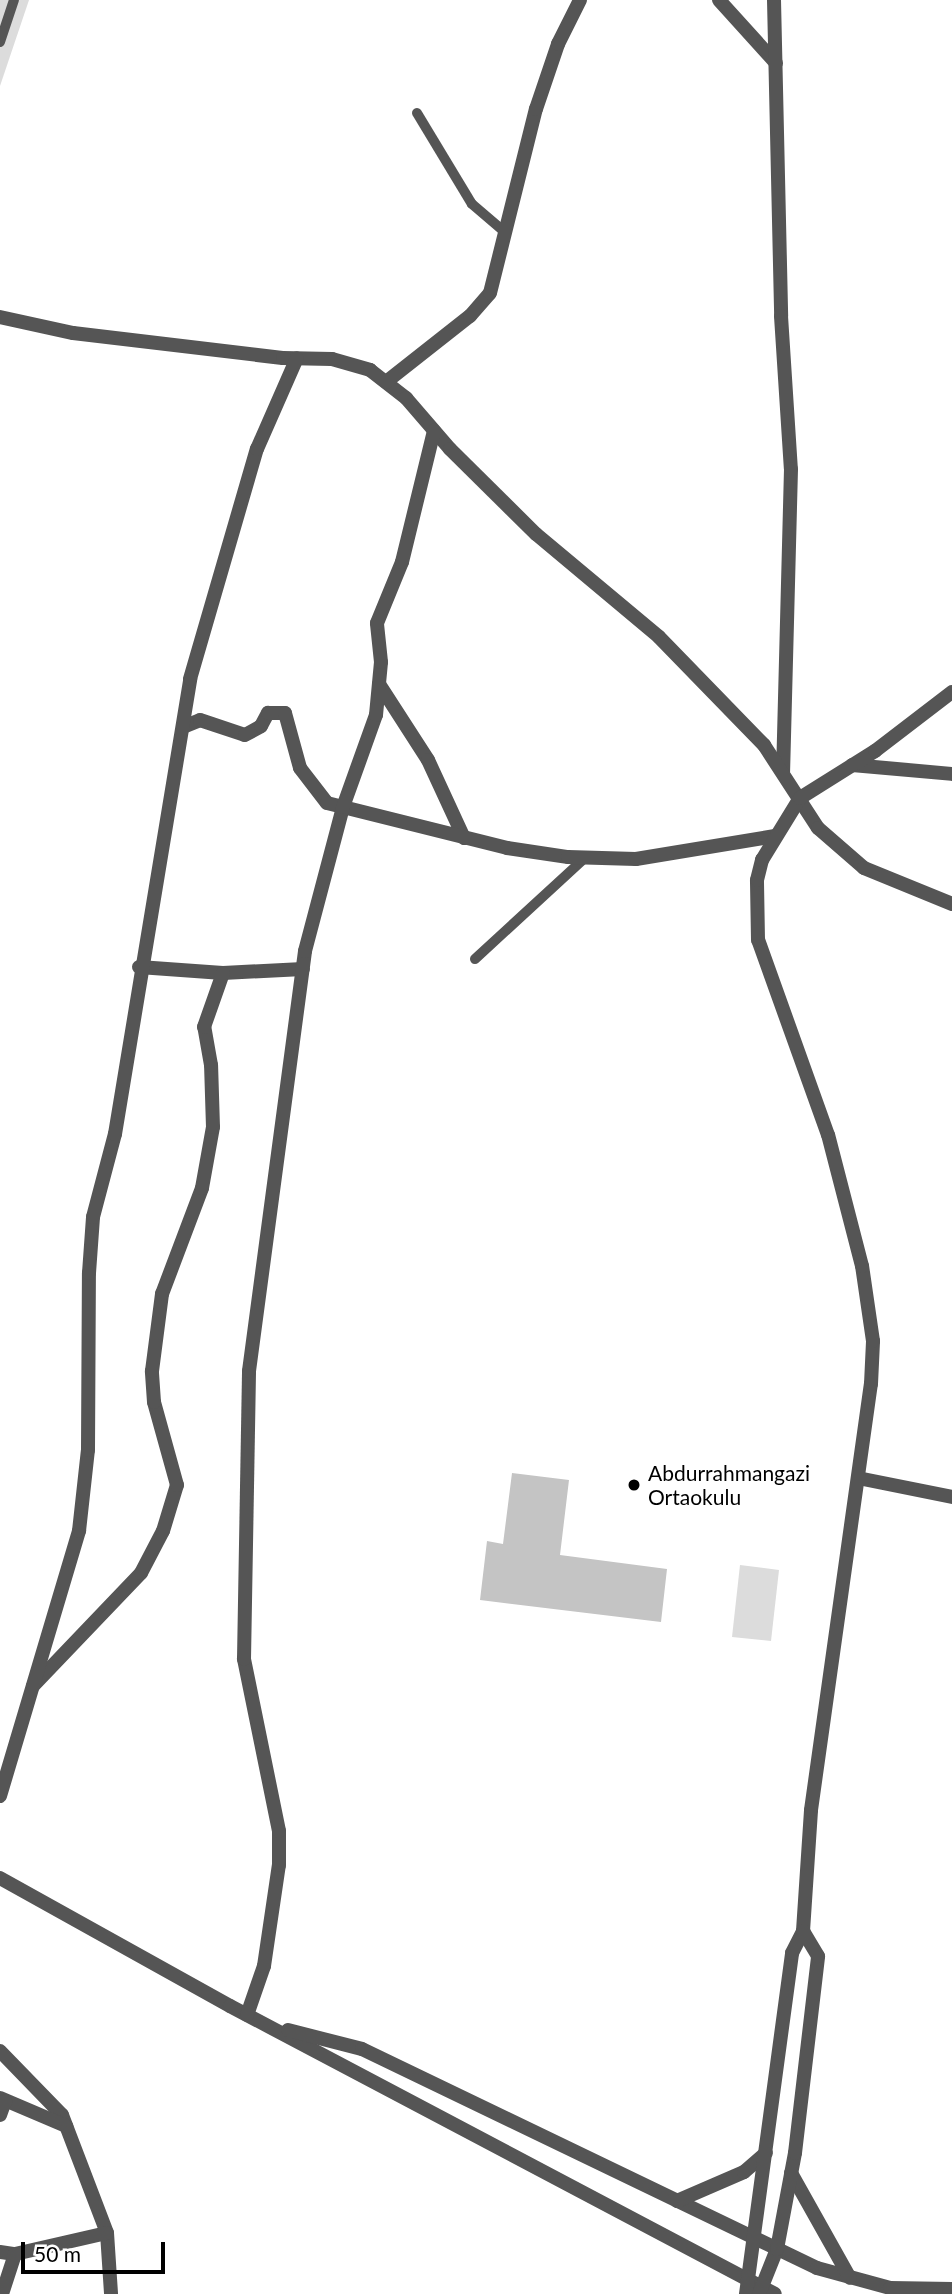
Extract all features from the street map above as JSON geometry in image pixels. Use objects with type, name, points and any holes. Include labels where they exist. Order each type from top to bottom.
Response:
[{"type":"street","points":[[386,382],[484,302],[498,272],[536,109],[558,44],[580,0]]},
{"type":"street","points":[[719,0],[776,62]]},
{"type":"street","points":[[774,0],[781,316],[791,468],[783,772]]},
{"type":"street","points":[[0,317],[73,333],[297,358],[332,359],[370,370],[386,382],[536,534],[659,637],[764,745],[818,828],[864,868],[952,904]]},
{"type":"street","points":[[0,1796],[79,1531],[88,1450],[89,1273],[93,1217],[115,1134],[139,967],[190,679],[257,449],[297,358]]},
{"type":"street","points":[[247,2015],[264,1966],[279,1865],[279,1831],[244,1659],[249,1371],[303,969],[343,807],[376,715],[379,684],[377,623],[402,562],[434,430]]},
{"type":"street","points":[[379,684],[428,760],[464,838]]},
{"type":"street","points":[[746,2288],[792,1953],[803,1931],[811,1810],[872,1374],[872,1317],[828,1135],[758,940],[757,880],[775,836],[800,798],[852,765],[952,692]]},
{"type":"street","points":[[183,727],[200,720],[245,735],[261,726],[268,713],[285,713],[290,721],[292,750],[310,785],[327,803],[464,838],[585,858],[673,855],[775,836]]},
{"type":"street","points":[[852,765],[952,774]]},
{"type":"street","points":[[139,967],[223,973],[303,969]]},
{"type":"street","points":[[32,1687],[141,1573],[163,1531],[177,1485],[154,1402],[152,1371],[162,1294],[204,1176],[213,1127],[211,1065],[204,1027],[223,973]]},
{"type":"street","points":[[858,1478],[952,1497]]},
{"type":"street","points":[[0,1878],[746,2288],[766,2292],[791,2173],[818,1956],[803,1931]]},
{"type":"street","points":[[263,2023],[362,2049],[777,2249],[850,2278],[890,2288],[952,2289]]},
{"type":"street","points":[[0,2051],[62,2115],[107,2233],[111,2294]]},
{"type":"street","points":[[0,2115],[3,2099],[66,2126]]},
{"type":"street","points":[[677,2201],[744,2172],[766,2153]]},
{"type":"street","points":[[791,2173],[850,2278]]},
{"type":"street","points":[[0,2252],[15,2254],[107,2233]]},
{"type":"street","points":[[2,2294],[15,2254]]},
{"type":"lane","points":[[0,42],[14,0]]},
{"type":"lane","points":[[416,113],[472,204],[506,233]]},
{"type":"lane","points":[[475,959],[585,858]]},
{"type":"shaded area","points":[[0,0],[29,0],[0,86]]},
{"type":"shaded area","points":[[740,1565],[779,1570],[771,1641],[732,1637]]},
{"type":"building","points":[[512,1473],[569,1480],[560,1555],[667,1569],[661,1622],[480,1600],[487,1541],[503,1544]]},
{"type":"place","name":"Abdurrahmangazi Ortaokulu","points":[[634,1485]]}]
